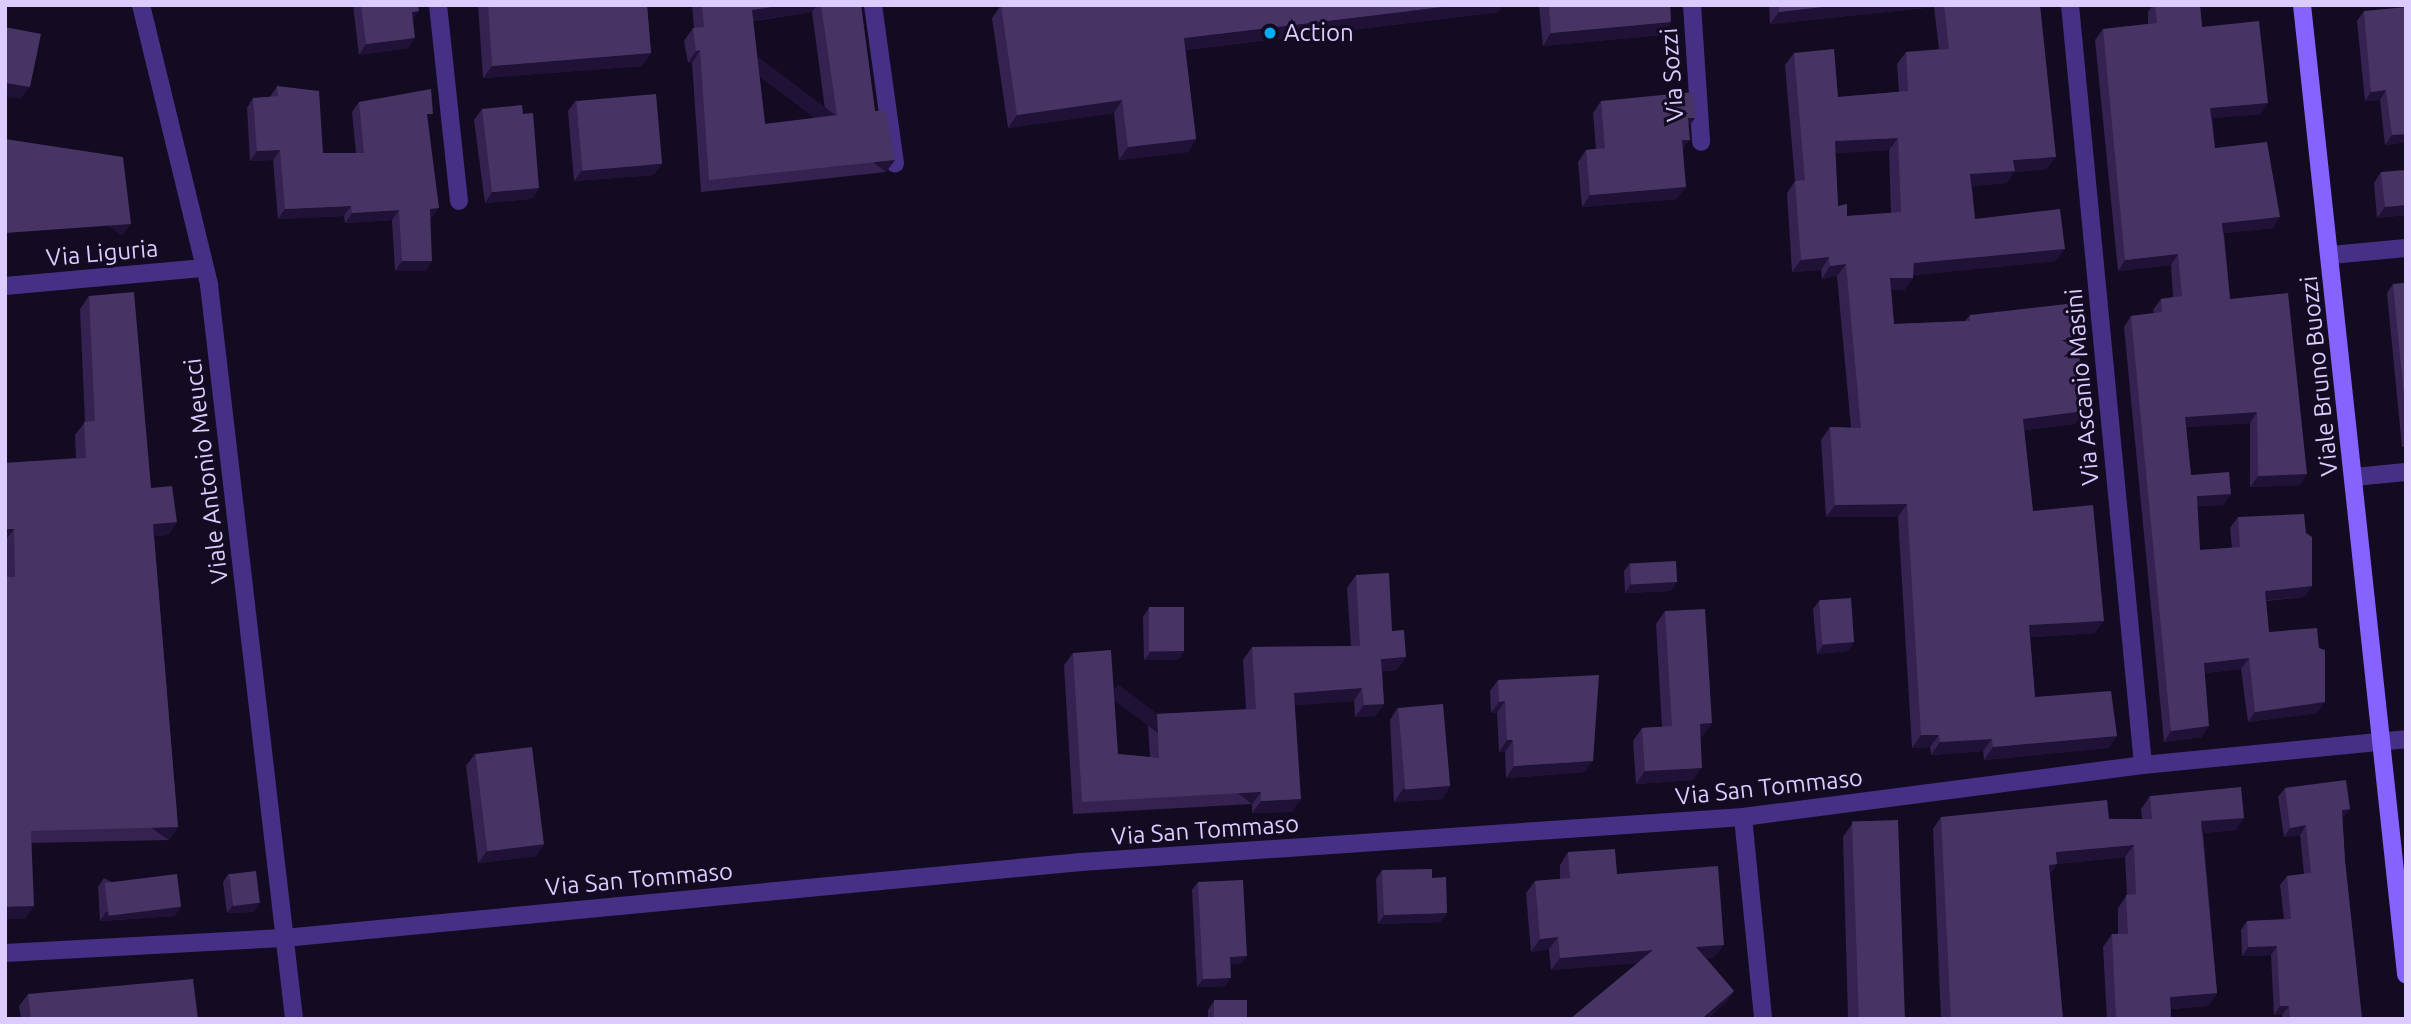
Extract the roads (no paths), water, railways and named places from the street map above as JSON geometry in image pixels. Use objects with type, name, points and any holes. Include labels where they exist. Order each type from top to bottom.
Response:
[{"type":"main road","name":"Viale Bruno Buozzi","points":[[2302,5],[2331,254],[2406,974]]},
{"type":"street","name":"Viale Antonio Meucci","points":[[141,5],[204,268],[294,1019]]},
{"type":"street","points":[[438,5],[458,201]]},
{"type":"street","points":[[873,5],[895,163]]},
{"type":"street","name":"Via Sozzi","points":[[1692,5],[1701,142]]},
{"type":"street","name":"Via Ascanio Masini","points":[[2070,5],[2143,765]]},
{"type":"street","points":[[2331,254],[2406,248]]},
{"type":"street","name":"Via Liguria","points":[[5,286],[204,268]]},
{"type":"street","points":[[2354,477],[2406,472]]},
{"type":"street","name":"Via San Tommaso","points":[[5,953],[284,938],[1081,862],[1743,817],[2143,765],[2406,739]]},
{"type":"street","points":[[1743,817],[1763,1019]]},
{"type":"place","name":"Action","points":[[1270,33]]}]
